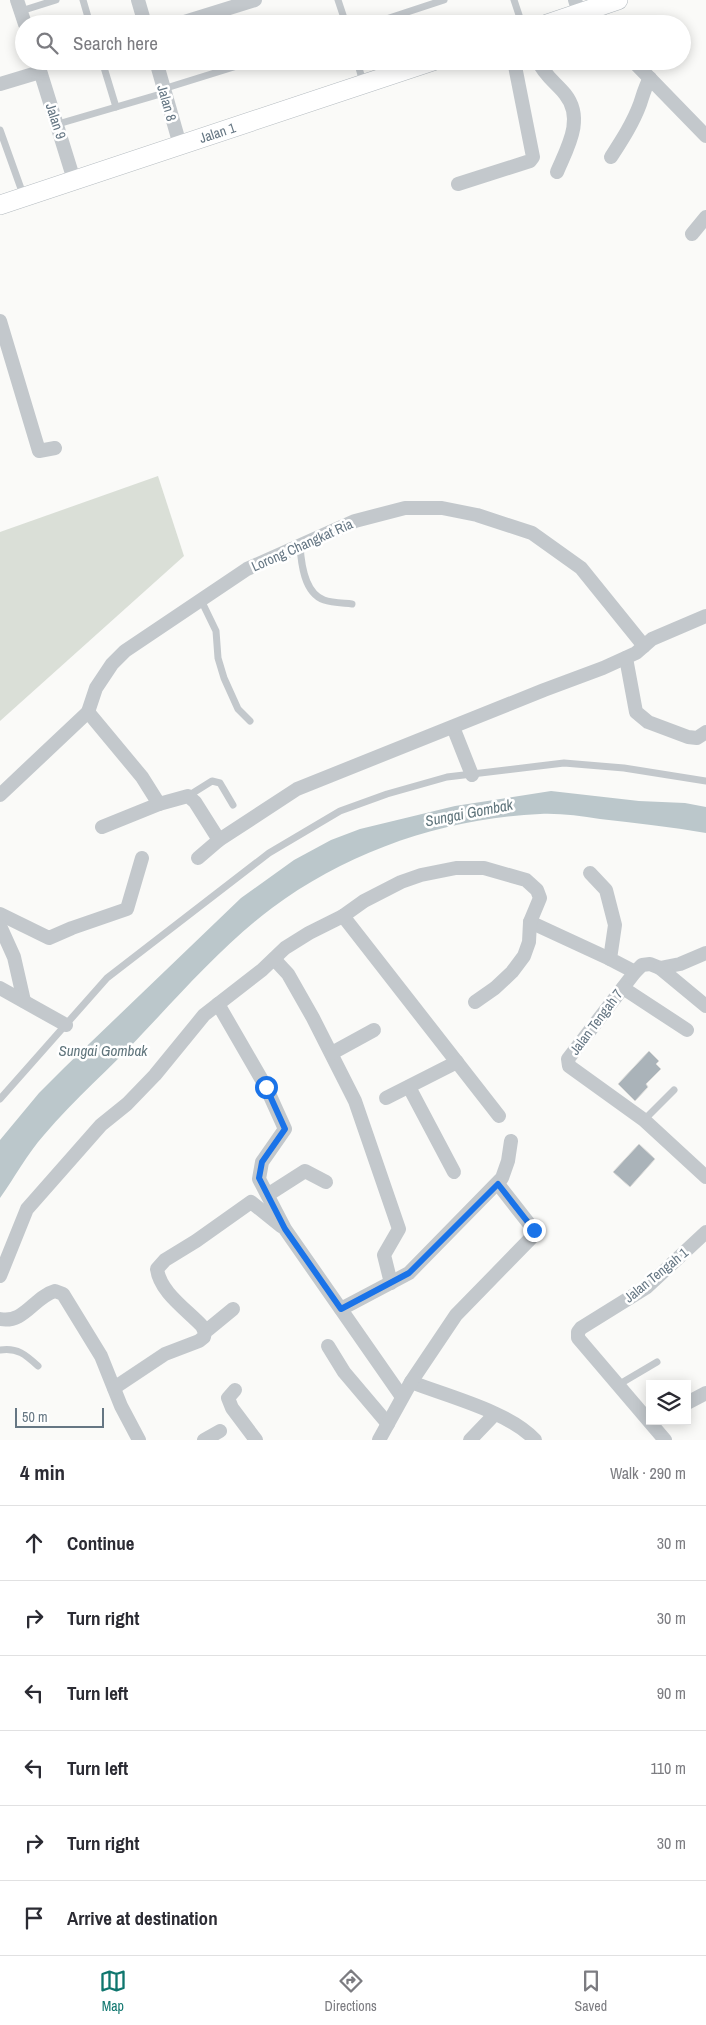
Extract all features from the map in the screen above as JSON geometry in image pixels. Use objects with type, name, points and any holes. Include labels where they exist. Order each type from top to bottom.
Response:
[{"type":"street","points":[[138,0],[142,15]]},
{"type":"street","points":[[207,15],[255,0]]},
{"type":"street","points":[[572,15],[618,0]]},
{"type":"street","points":[[0,84],[32,70]]},
{"type":"street","name":"Jalan 9","points":[[40,70],[74,180]]},
{"type":"street","name":"Jalan 8","points":[[158,70],[180,145]]},
{"type":"street","name":"Jalan 1","points":[[0,205],[74,180],[105,175],[180,145],[406,70]]},
{"type":"street","points":[[458,184],[530,161],[533,157],[516,70]]},
{"type":"street","points":[[543,70],[566,95],[571,104],[574,121],[574,132],[556,172]]},
{"type":"street","points":[[642,70],[706,136]]},
{"type":"street","points":[[610,157],[624,137],[650,78]]},
{"type":"street","points":[[692,234],[706,217]]},
{"type":"street","points":[[0,321],[39,451],[55,448]]},
{"type":"street","name":"Lorong Changkat Ria","points":[[0,794],[88,712],[96,688],[112,664],[142,639],[247,569],[355,520],[405,508],[442,508],[509,524],[532,533],[581,568],[644,646]]},
{"type":"street","points":[[198,858],[219,840],[297,789],[626,658],[652,639],[706,616]]},
{"type":"street","points":[[626,658],[636,712],[648,722],[688,737],[696,738],[706,732]]},
{"type":"street","points":[[88,712],[142,777],[159,804]]},
{"type":"street","points":[[453,727],[472,775]]},
{"type":"street","points":[[102,826],[159,804],[188,796],[195,802],[204,820],[219,840]]},
{"type":"street","points":[[0,914],[49,938],[127,909],[142,858]]},
{"type":"street","points":[[0,1276],[26,1209],[101,1125],[132,1099],[155,1074],[204,1015],[285,948],[309,933],[343,916],[364,901],[401,882],[421,875],[456,868],[484,868],[526,880],[537,890],[540,898],[530,922],[529,942],[524,956],[512,972],[495,988],[475,1002]]},
{"type":"street","points":[[590,874],[606,890],[615,925],[610,958]]},
{"type":"street","points":[[343,916],[499,1116]]},
{"type":"street","points":[[530,922],[610,958],[635,972],[642,965],[650,964],[660,968],[706,1006]]},
{"type":"street","points":[[0,926],[14,957],[24,1000]]},
{"type":"street","points":[[660,968],[680,964],[706,953]]},
{"type":"street","points":[[274,958],[288,974],[332,1053],[355,1101],[399,1229],[384,1254],[391,1283]]},
{"type":"street","name":"Jalan Tengah 7","points":[[635,972],[568,1059],[569,1066],[644,1120],[705,1176]]},
{"type":"street","points":[[0,988],[66,1025]]},
{"type":"street","points":[[623,988],[687,1030]]},
{"type":"street","points":[[218,1004],[266,1087],[285,1129],[262,1162],[259,1178],[269,1194],[285,1229],[402,1397]]},
{"type":"street","points":[[332,1053],[374,1030]]},
{"type":"street","points":[[386,1098],[457,1062]]},
{"type":"street","points":[[408,1086],[454,1172]]},
{"type":"street","points":[[341,1309],[409,1273],[498,1184],[506,1171],[511,1141]]},
{"type":"street","points":[[269,1194],[305,1170],[326,1182]]},
{"type":"street","points":[[379,1440],[411,1382],[456,1315],[533,1236],[534,1230],[498,1184]]},
{"type":"street","points":[[205,1332],[202,1326],[158,1280],[157,1269],[165,1260],[196,1241],[251,1202],[285,1229]]},
{"type":"street","name":"Jalan Tengah 1","points":[[618,1385],[578,1338],[578,1332],[581,1328],[647,1287],[706,1232]]},
{"type":"street","points":[[0,1319],[9,1321],[17,1318],[48,1293],[55,1291],[63,1294],[101,1356],[121,1406],[139,1440]]},
{"type":"street","points":[[114,1388],[164,1354],[198,1341],[204,1337],[205,1332],[233,1309]]},
{"type":"street","points":[[328,1346],[344,1372],[388,1424]]},
{"type":"street","points":[[411,1382],[495,1414],[527,1432],[535,1440]]},
{"type":"street","points":[[618,1385],[646,1415]]},
{"type":"street","points":[[235,1390],[228,1398],[230,1403],[256,1440]]},
{"type":"street","points":[[691,1401],[706,1393]]},
{"type":"street","points":[[470,1440],[495,1414]]},
{"type":"street","points":[[655,1425],[665,1440]]},
{"type":"street","points":[[204,1440],[220,1431]]},
{"type":"lane","points":[[21,12],[56,0]]},
{"type":"lane","points":[[83,0],[87,15]]},
{"type":"lane","points":[[338,0],[343,15]]},
{"type":"lane","points":[[398,15],[444,0]]},
{"type":"lane","points":[[514,0],[519,15]]},
{"type":"lane","points":[[105,70],[116,107]]},
{"type":"lane","points":[[58,124],[116,107],[226,70]]},
{"type":"lane","points":[[360,70],[364,84]]},
{"type":"lane","points":[[0,130],[2,143],[24,197]]},
{"type":"lane","points":[[300,545],[302,568],[307,581],[317,596],[325,601],[352,604]]},
{"type":"lane","points":[[201,600],[216,632],[218,658],[224,678],[238,709],[250,721]]},
{"type":"lane","points":[[0,1099],[107,978],[269,853],[340,811],[404,789],[447,777],[564,763],[624,768],[706,781]]},
{"type":"lane","points":[[188,796],[212,781],[220,784],[232,805]]},
{"type":"lane","points":[[644,1120],[674,1090]]},
{"type":"lane","points":[[0,1350],[10,1348],[24,1353],[38,1366]]},
{"type":"lane","points":[[618,1385],[657,1362]]},
{"type":"shaded area","points":[[158,476],[184,556],[0,721],[0,532]]},
{"type":"water","name":"Sungai Gombak","points":[[551,791],[639,801],[685,803],[706,807],[706,833],[562,814],[504,817],[433,830],[365,854],[333,870],[301,888],[272,908],[221,952],[56,1121],[32,1150],[0,1198],[0,1140],[39,1093],[241,898],[294,860],[331,840],[360,829],[455,806]]},
{"type":"building","points":[[649,1051],[659,1061],[656,1064],[661,1069],[646,1084],[648,1087],[635,1101],[618,1084]]},
{"type":"building","points":[[639,1144],[655,1159],[630,1187],[613,1172]]},
{"type":"route","points":[[266,1087],[285,1129],[262,1162],[259,1178],[269,1194],[285,1229],[341,1309],[409,1273],[498,1184],[534,1230]]}]
